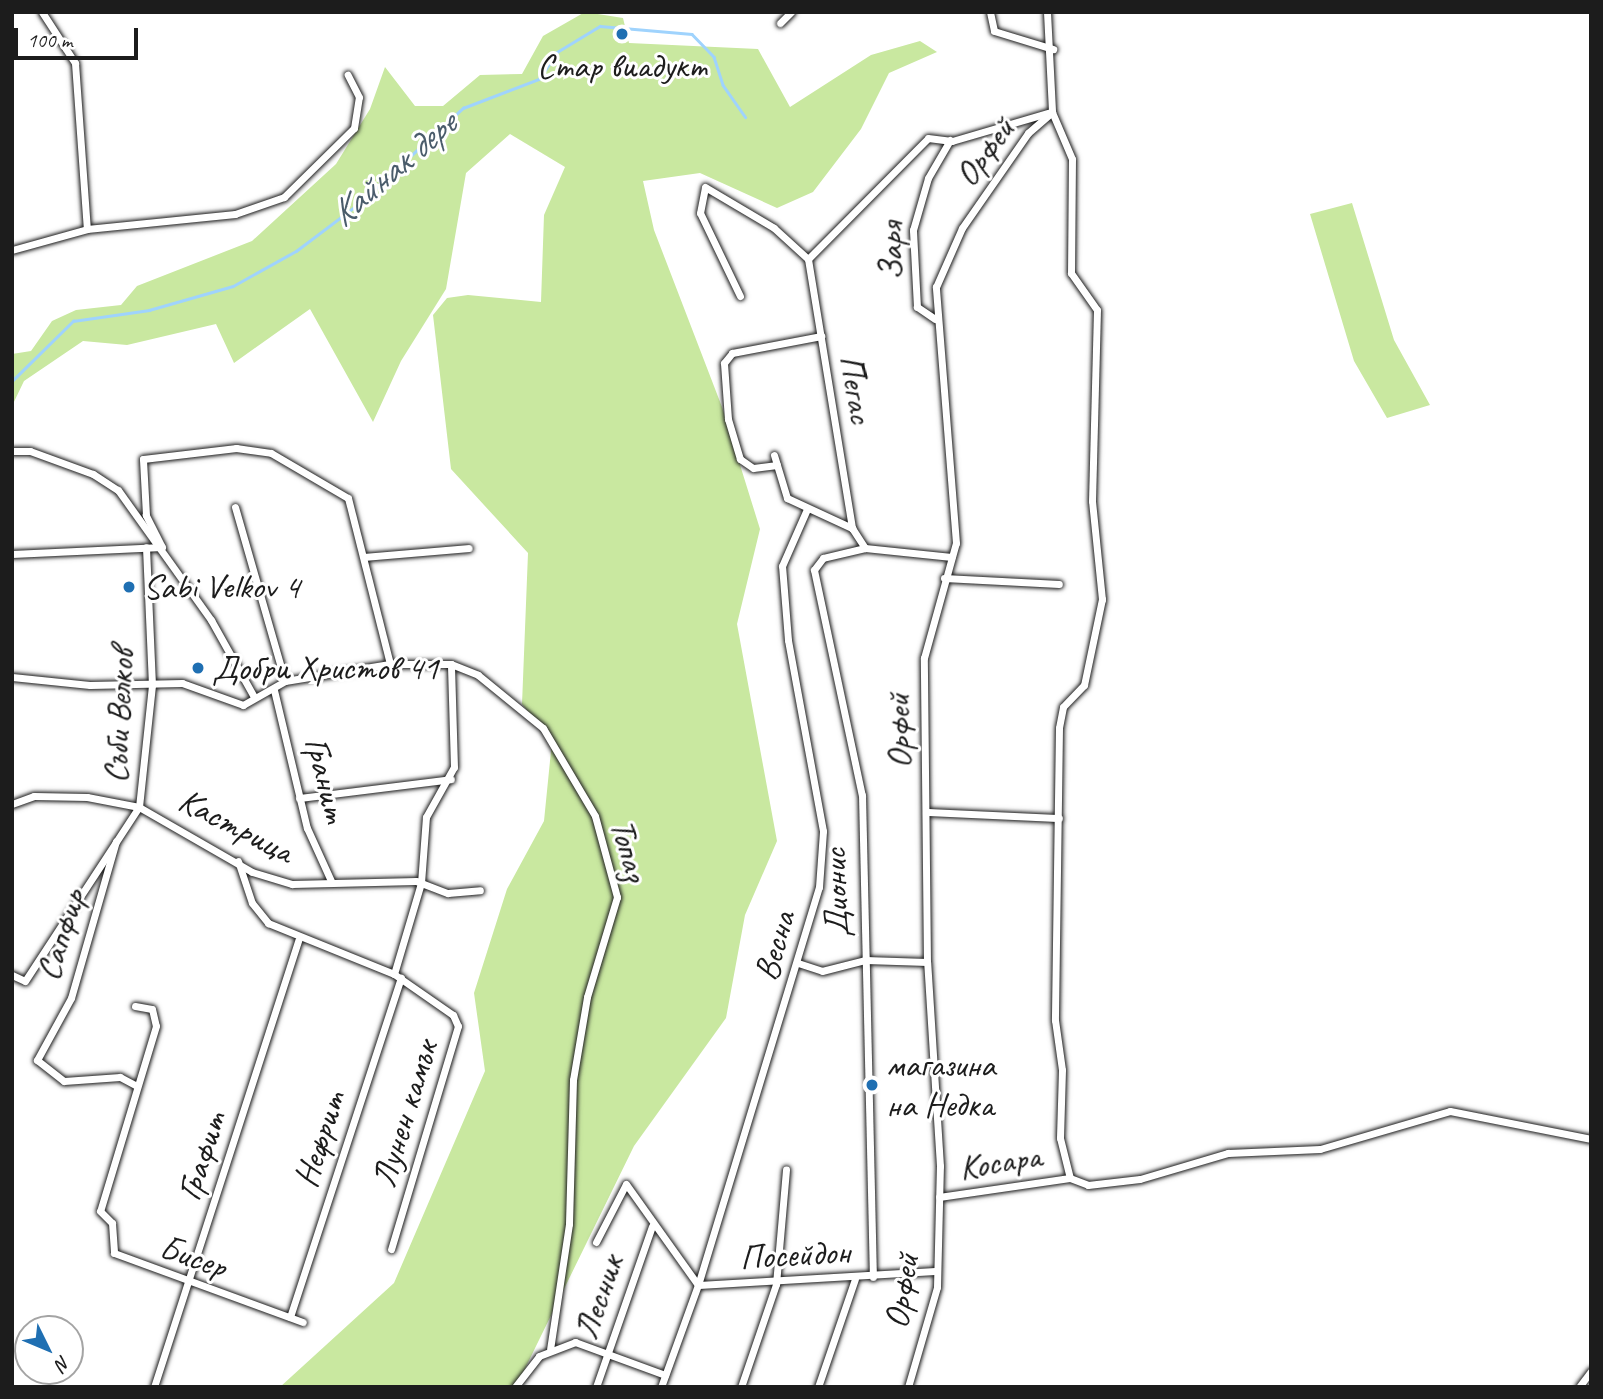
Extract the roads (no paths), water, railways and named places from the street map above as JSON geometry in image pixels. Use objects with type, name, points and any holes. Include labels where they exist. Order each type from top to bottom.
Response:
[{"type":"street","points":[[42,12],[75,62],[87,229]]},
{"type":"street","points":[[780,23],[791,12]]},
{"type":"street","points":[[990,12],[994,31],[1053,49]]},
{"type":"street","points":[[1047,12],[1053,49],[1052,112],[1072,159],[1071,273],[1097,310],[1092,501],[1102,599],[1084,685],[1059,714],[1055,1020],[1062,1070],[1060,1138],[1070,1178]]},
{"type":"street","points":[[12,250],[87,229],[235,214],[284,197],[354,128],[359,97],[348,75]]},
{"type":"street","name":"Заря","points":[[808,259],[928,138],[950,141],[1052,112]]},
{"type":"street","name":"Орфей","points":[[908,1387],[937,1287],[939,1197],[927,962],[924,658],[944,578],[956,543],[935,319],[948,251],[1028,133],[1052,112]]},
{"type":"street","name":"Заря","points":[[935,319],[917,307],[913,230],[928,178],[950,141]]},
{"type":"street","points":[[740,296],[700,213],[705,187],[774,228],[808,259]]},
{"type":"street","name":"Пегас","points":[[808,259],[852,528]]},
{"type":"street","points":[[777,465],[753,468],[740,459],[728,419],[724,363],[732,354],[821,336]]},
{"type":"street","points":[[254,697],[162,547],[146,515],[143,459],[236,447],[271,453],[341,492],[363,557],[390,664]]},
{"type":"street","points":[[12,452],[30,451],[101,479],[118,490],[162,547]]},
{"type":"street","points":[[775,455],[787,498],[852,528],[864,548]]},
{"type":"street","points":[[12,677],[194,685],[231,704],[274,690],[285,681],[235,507]]},
{"type":"street","name":"Весна","points":[[660,1387],[698,1285],[798,964],[823,850],[788,640],[782,566],[807,509]]},
{"type":"street","name":"Съби Велков","points":[[12,975],[25,981],[139,807],[152,685],[146,547]]},
{"type":"street","points":[[12,554],[162,547]]},
{"type":"street","points":[[363,557],[469,548]]},
{"type":"street","name":"Дионис","points":[[873,1277],[862,795],[814,570],[822,558],[864,548],[952,557]]},
{"type":"street","points":[[944,578],[1059,584]]},
{"type":"street","name":"Топаз","points":[[285,681],[390,664],[451,664],[478,675],[543,728],[595,816],[617,897],[587,997],[573,1080],[569,1224],[550,1349]]},
{"type":"street","points":[[299,798],[452,779],[451,664]]},
{"type":"street","name":"Гранит","points":[[274,690],[299,798],[331,881]]},
{"type":"street","name":"Нефрит","points":[[290,1317],[397,976],[421,883],[426,817],[452,779]]},
{"type":"street","name":"Кастрица","points":[[12,804],[34,796],[87,797],[139,807],[282,882],[421,883],[448,893],[480,890]]},
{"type":"street","points":[[926,812],[1059,818]]},
{"type":"street","name":"Сапфир","points":[[117,837],[71,998],[37,1060],[64,1081],[120,1077],[135,1085]]},
{"type":"street","points":[[238,861],[251,903],[281,932],[397,976]]},
{"type":"street","name":"Графит","points":[[154,1387],[298,940]]},
{"type":"street","points":[[798,964],[822,971],[865,960],[927,962]]},
{"type":"street","name":"Лунен камък","points":[[391,1249],[458,1026],[453,1015],[397,976]]},
{"type":"street","points":[[135,1006],[156,1013],[135,1085]]},
{"type":"street","name":"Бисер","points":[[135,1085],[100,1211],[111,1223],[117,1258],[303,1322]]},
{"type":"street","name":"Косара","points":[[939,1197],[1070,1178],[1109,1184],[1228,1153],[1320,1149],[1450,1111],[1591,1139]]},
{"type":"street","points":[[741,1387],[776,1284],[786,1169]]},
{"type":"street","points":[[596,1242],[616,1197],[632,1186],[652,1226],[698,1285]]},
{"type":"street","name":"Лесник","points":[[596,1387],[652,1226]]},
{"type":"street","name":"Посейдон","points":[[698,1285],[776,1284],[936,1271]]},
{"type":"street","points":[[818,1387],[855,1279]]},
{"type":"street","points":[[515,1387],[550,1349],[583,1342],[665,1375]]},
{"type":"street","points":[[1579,1387],[1591,1371]]},
{"type":"waterway","name":"Кайнак дере","points":[[12,381],[73,321],[149,310],[233,286],[296,251],[357,205],[463,108],[539,79],[557,52],[600,26],[692,34],[714,57],[723,85],[745,117]]},
{"type":"place","name":"Стар виадукт","points":[[622,34]]},
{"type":"place","name":"Sabi Velkov 4","points":[[129,587]]},
{"type":"place","name":"Добри Христов 41","points":[[198,668]]},
{"type":"place","name":"магазина на Недка","points":[[872,1085]]}]
